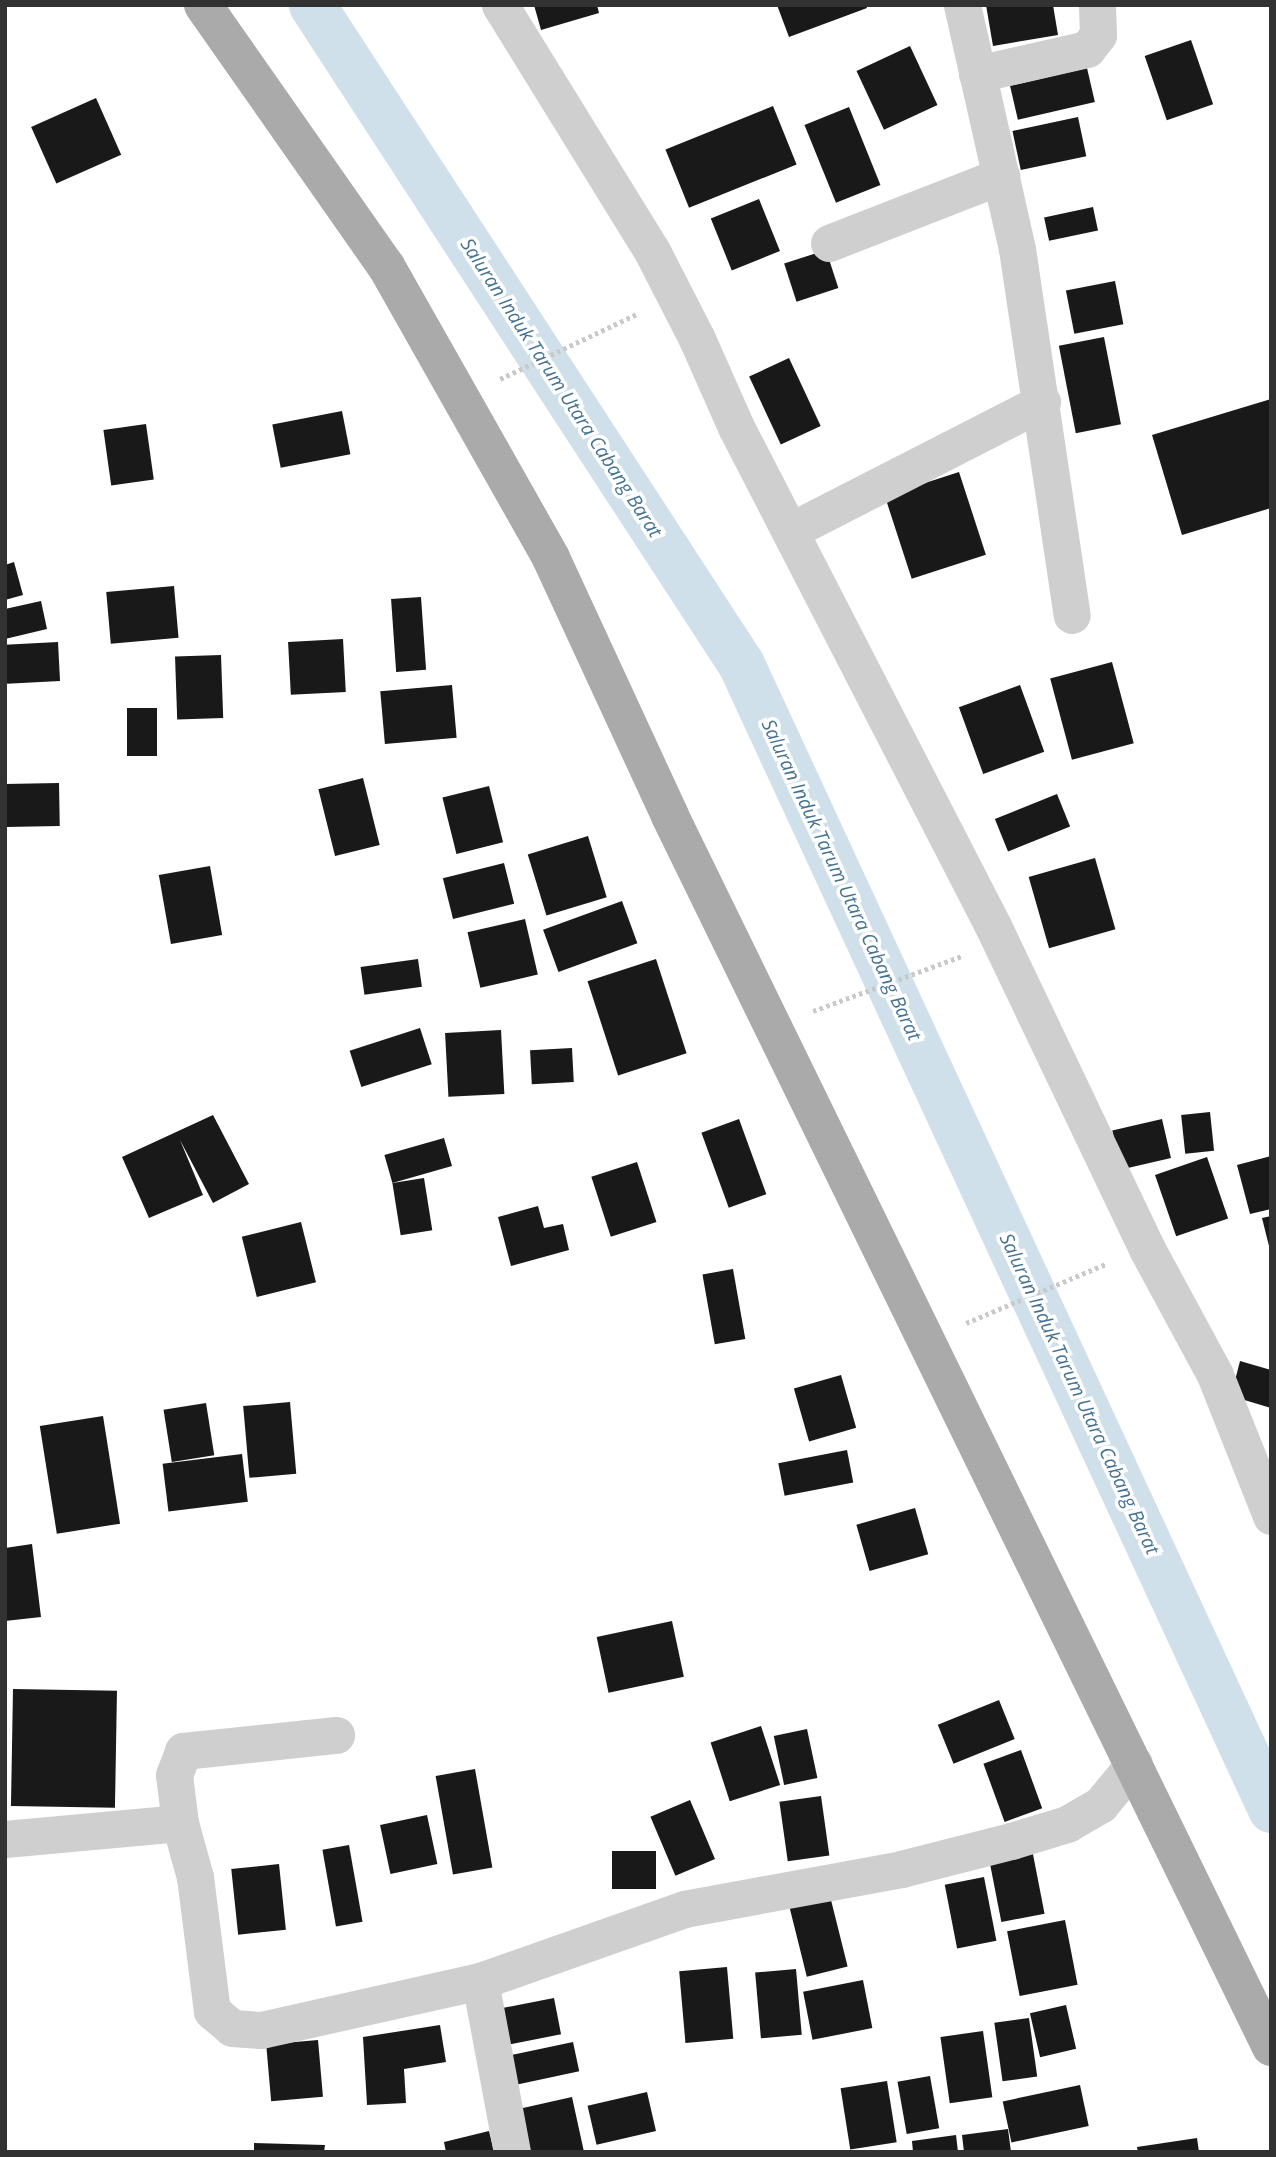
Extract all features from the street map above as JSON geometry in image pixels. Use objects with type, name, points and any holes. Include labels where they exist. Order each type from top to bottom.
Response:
[{"type":"main road","points":[[203,5],[386,266],[551,558],[670,816],[1271,2047]]},
{"type":"street","points":[[500,5],[652,251],[993,926],[1147,1249],[1216,1375],[1271,1516]]},
{"type":"street","points":[[962,5],[1001,176],[1042,402],[1072,615]]},
{"type":"street","points":[[977,74],[1087,49],[1098,35],[1097,5]]},
{"type":"street","points":[[829,243],[1001,176]]},
{"type":"street","points":[[792,530],[1042,402]]},
{"type":"street","points":[[336,1735],[183,1751],[173,1775],[180,1823],[195,1877],[212,2011],[221,2024],[261,2030],[480,1982],[684,1909],[901,1869],[1067,1824],[1101,1804],[1134,1764]]},
{"type":"street","points":[[5,1839],[180,1823]]},
{"type":"street","points":[[480,1982],[512,2152]]},
{"type":"path","points":[[514,373],[616,324]]},
{"type":"path","points":[[798,1017],[925,965]]},
{"type":"path","points":[[966,1323],[1088,1270]]},
{"type":"building","points":[[534,5],[597,5],[599,13],[541,30]]},
{"type":"building","points":[[777,5],[866,5],[867,8],[789,37]]},
{"type":"building","points":[[986,5],[1053,5],[1058,35],[993,46]]},
{"type":"building","points":[[1191,40],[1213,104],[1167,120],[1145,56]]},
{"type":"building","points":[[910,46],[937,105],[884,130],[857,71]]},
{"type":"building","points":[[1087,68],[1095,102],[1018,120],[1010,86]]},
{"type":"building","points":[[96,98],[121,155],[56,184],[31,127]]},
{"type":"building","points":[[773,106],[797,164],[689,208],[665,149]]},
{"type":"building","points":[[849,107],[880,185],[836,203],[804,125]]},
{"type":"building","points":[[1078,117],[1086,156],[1021,170],[1012,131]]},
{"type":"building","points":[[759,199],[780,251],[732,270],[711,218]]},
{"type":"building","points":[[1093,207],[1098,230],[1049,241],[1044,217]]},
{"type":"building","points":[[826,250],[838,288],[797,302],[784,264]]},
{"type":"building","points":[[1115,281],[1123,324],[1074,334],[1066,291]]},
{"type":"building","points":[[1104,337],[1121,424],[1076,433],[1059,346]]},
{"type":"building","points":[[789,358],[821,426],[781,445],[749,377]]},
{"type":"building","points":[[1271,399],[1271,508],[1182,535],[1152,435]]},
{"type":"building","points":[[342,411],[350,454],[281,468],[272,425]]},
{"type":"building","points":[[146,424],[154,479],[111,485],[103,430]]},
{"type":"building","points":[[959,472],[986,555],[912,579],[885,496]]},
{"type":"building","points":[[14,562],[23,595],[5,600],[5,565]]},
{"type":"building","points":[[174,586],[179,638],[111,644],[106,592]]},
{"type":"building","points":[[421,597],[426,670],[396,672],[391,599]]},
{"type":"building","points":[[41,601],[47,629],[5,639],[5,609]]},
{"type":"building","points":[[343,639],[346,692],[291,695],[288,642]]},
{"type":"building","points":[[58,642],[60,681],[7,684],[5,645]]},
{"type":"building","points":[[221,655],[223,718],[177,720],[175,657]]},
{"type":"building","points":[[1112,662],[1134,743],[1072,760],[1050,679]]},
{"type":"building","points":[[452,685],[457,738],[385,744],[380,691]]},
{"type":"building","points":[[1020,685],[1044,752],[983,774],[959,707]]},
{"type":"building","points":[[127,708],[157,708],[157,756],[127,756]]},
{"type":"building","points":[[363,778],[380,845],[335,856],[318,789]]},
{"type":"building","points":[[59,783],[60,826],[6,827],[5,784]]},
{"type":"building","points":[[489,786],[503,842],[456,854],[442,798]]},
{"type":"building","points":[[1057,794],[1070,826],[1008,852],[995,819]]},
{"type":"building","points":[[588,836],[607,897],[546,916],[528,854]]},
{"type":"building","points":[[1095,858],[1115,929],[1049,948],[1029,877]]},
{"type":"building","points":[[504,863],[514,904],[453,919],[443,878]]},
{"type":"building","points":[[210,866],[222,935],[171,944],[159,875]]},
{"type":"building","points":[[622,901],[637,943],[558,972],[543,930]]},
{"type":"building","points":[[525,919],[538,975],[480,988],[468,932]]},
{"type":"building","points":[[418,959],[422,987],[364,995],[361,967]]},
{"type":"building","points":[[656,959],[687,1053],[618,1075],[588,981]]},
{"type":"building","points":[[420,1028],[432,1064],[361,1087],[350,1051]]},
{"type":"building","points":[[501,1030],[504,1094],[448,1097],[445,1033]]},
{"type":"building","points":[[572,1048],[574,1082],[532,1084],[530,1050]]},
{"type":"building","points":[[1210,1112],[1214,1151],[1185,1154],[1181,1115]]},
{"type":"building","points":[[213,1115],[249,1184],[213,1203],[180,1140],[203,1195],[149,1218],[122,1157]]},
{"type":"building","points":[[739,1119],[766,1194],[729,1208],[701,1133]]},
{"type":"building","points":[[1162,1119],[1171,1158],[1121,1169],[1112,1130]]},
{"type":"building","points":[[444,1138],[452,1166],[392,1183],[384,1155]]},
{"type":"building","points":[[1271,1156],[1271,1209],[1250,1214],[1237,1165]]},
{"type":"building","points":[[1207,1157],[1228,1218],[1176,1236],[1155,1175]]},
{"type":"building","points":[[637,1162],[656,1222],[611,1237],[591,1177]]},
{"type":"building","points":[[424,1178],[432,1230],[401,1235],[392,1183]]},
{"type":"building","points":[[538,1206],[544,1228],[563,1224],[569,1250],[511,1266],[498,1217]]},
{"type":"building","points":[[1271,1216],[1271,1250],[1270,1250],[1262,1218]]},
{"type":"building","points":[[301,1222],[316,1282],[257,1297],[242,1237]]},
{"type":"building","points":[[733,1269],[745,1339],[715,1344],[702,1274]]},
{"type":"building","points":[[1240,1361],[1271,1370],[1271,1408],[1231,1396]]},
{"type":"building","points":[[841,1375],[856,1428],[809,1441],[794,1389]]},
{"type":"building","points":[[290,1402],[296,1474],[249,1478],[243,1406]]},
{"type":"building","points":[[206,1403],[214,1455],[172,1462],[164,1410]]},
{"type":"building","points":[[103,1416],[120,1524],[57,1534],[40,1426]]},
{"type":"building","points":[[847,1450],[853,1482],[785,1496],[778,1463]]},
{"type":"building","points":[[242,1454],[248,1502],[168,1511],[163,1464]]},
{"type":"building","points":[[915,1508],[928,1554],[870,1571],[856,1525]]},
{"type":"building","points":[[32,1544],[41,1617],[5,1621],[5,1548]]},
{"type":"building","points":[[672,1621],[684,1677],[609,1693],[597,1637]]},
{"type":"building","points":[[13,1689],[117,1691],[115,1808],[11,1806]]},
{"type":"building","points":[[999,1700],[1015,1739],[954,1764],[938,1725]]},
{"type":"building","points":[[761,1726],[780,1785],[730,1801],[711,1742]]},
{"type":"building","points":[[807,1729],[817,1778],[784,1785],[774,1736]]},
{"type":"building","points":[[1021,1750],[1042,1808],[1005,1822],[983,1764]]},
{"type":"building","points":[[475,1769],[492,1867],[453,1874],[436,1776]]},
{"type":"building","points":[[821,1796],[829,1855],[788,1861],[779,1802]]},
{"type":"building","points":[[690,1800],[715,1859],[675,1876],[650,1817]]},
{"type":"building","points":[[427,1815],[437,1864],[390,1874],[380,1825]]},
{"type":"building","points":[[1031,1844],[1045,1914],[1001,1922],[988,1852]]},
{"type":"building","points":[[349,1845],[363,1922],[336,1927],[322,1850]]},
{"type":"building","points":[[612,1851],[656,1851],[656,1889],[612,1889]]},
{"type":"building","points":[[279,1864],[286,1930],[238,1935],[231,1869]]},
{"type":"building","points":[[984,1877],[996,1941],[957,1948],[945,1885]]},
{"type":"building","points":[[828,1888],[848,1967],[807,1977],[787,1898]]},
{"type":"building","points":[[1065,1920],[1078,1985],[1020,1996],[1007,1931]]},
{"type":"building","points":[[727,1967],[733,2039],[685,2043],[679,1971]]},
{"type":"building","points":[[796,1969],[802,2035],[761,2038],[755,1973]]},
{"type":"building","points":[[863,1980],[872,2028],[812,2040],[803,1992]]},
{"type":"building","points":[[554,1998],[561,2034],[499,2046],[492,2010]]},
{"type":"building","points":[[1066,2005],[1076,2049],[1040,2057],[1030,2013]]},
{"type":"building","points":[[1029,2018],[1037,2076],[1003,2081],[994,2023]]},
{"type":"building","points":[[440,2025],[446,2062],[404,2069],[406,2103],[367,2105],[363,2037]]},
{"type":"building","points":[[983,2031],[992,2097],[950,2103],[940,2037]]},
{"type":"building","points":[[318,2040],[323,2097],[271,2101],[266,2045]]},
{"type":"building","points":[[573,2042],[579,2071],[508,2087],[502,2057]]},
{"type":"building","points":[[930,2076],[939,2128],[907,2134],[898,2082]]},
{"type":"building","points":[[887,2081],[897,2142],[850,2150],[841,2088]]},
{"type":"building","points":[[1080,2085],[1089,2126],[1011,2143],[1003,2101]]},
{"type":"building","points":[[647,2092],[656,2131],[597,2145],[588,2106]]},
{"type":"building","points":[[572,2097],[584,2152],[523,2152],[514,2110]]},
{"type":"building","points":[[1008,2129],[1011,2152],[964,2152],[962,2135]]},
{"type":"building","points":[[489,2131],[494,2152],[446,2152],[444,2142]]},
{"type":"building","points":[[956,2135],[958,2152],[913,2152],[912,2141]]},
{"type":"building","points":[[1197,2138],[1199,2152],[1138,2152],[1137,2147]]},
{"type":"building","points":[[254,2143],[325,2145],[324,2152],[254,2152]]},
{"type":"waterway","name":"Saluran Induk Tarum Utara Cabang Barat","points":[[312,5],[741,664],[1271,1809]]}]
